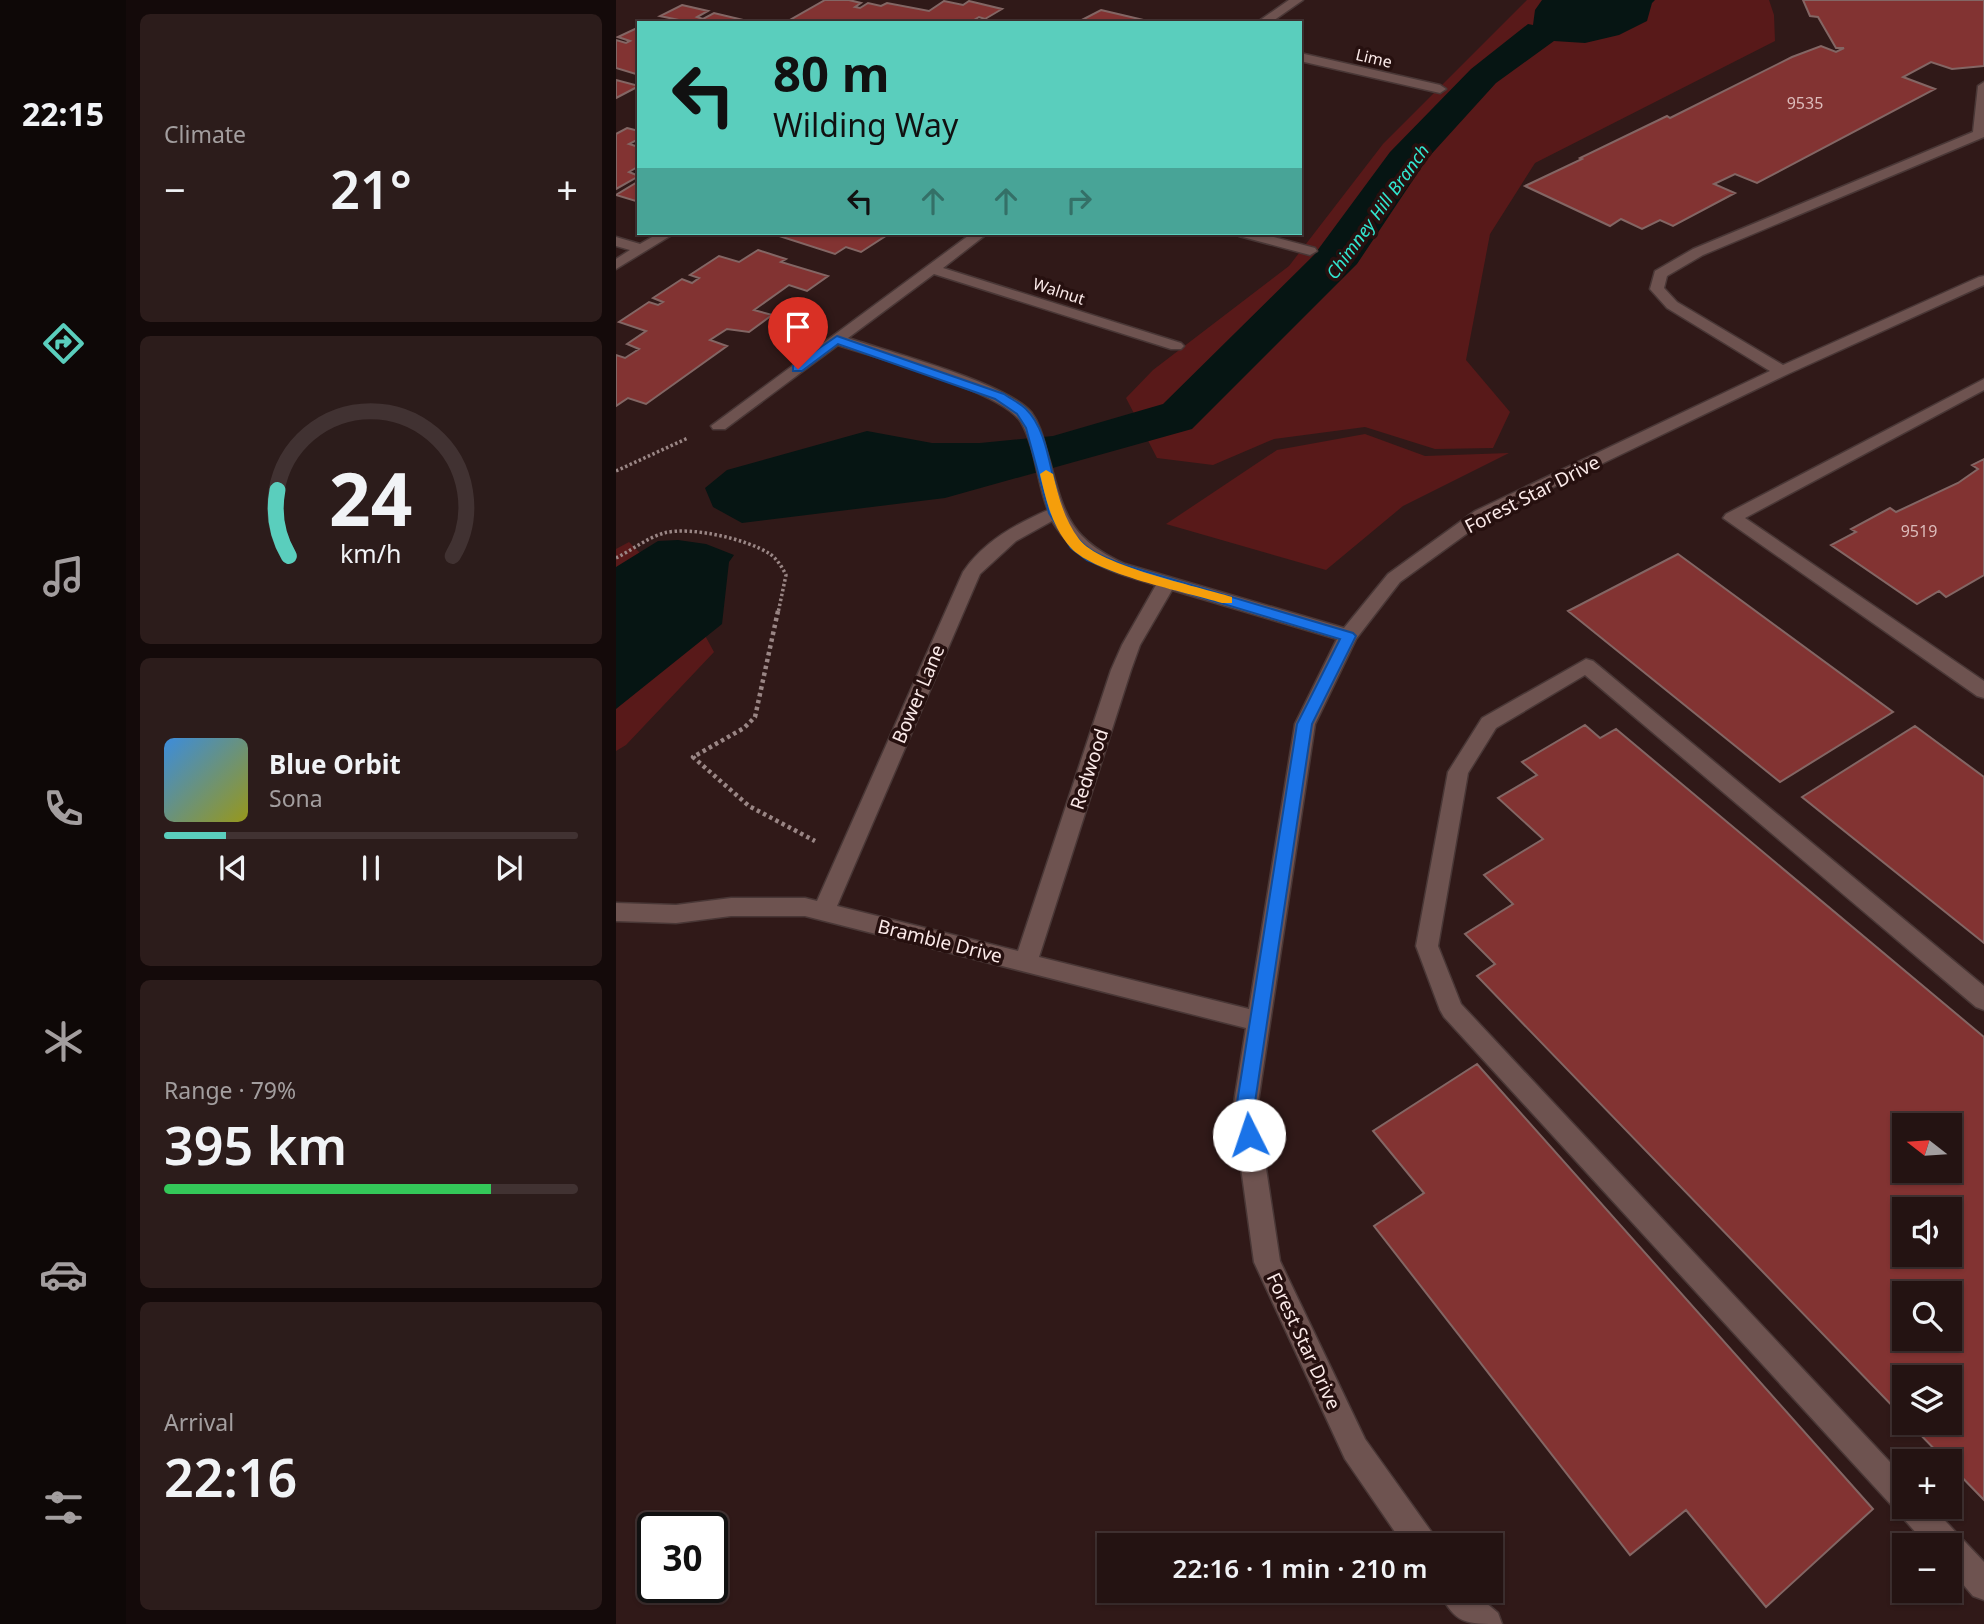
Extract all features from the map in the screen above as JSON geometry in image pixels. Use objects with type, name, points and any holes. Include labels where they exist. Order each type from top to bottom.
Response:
[{"type":"street","points":[[1265,21],[1297,0]]},
{"type":"street","name":"Lime","points":[[1302,57],[1440,89]]},
{"type":"street","points":[[1782,371],[1672,305],[1657,289],[1660,274],[1698,252],[1979,134],[1984,86]]},
{"type":"street","points":[[616,265],[665,235]]},
{"type":"street","points":[[719,426],[978,235]]},
{"type":"street","points":[[1251,235],[1310,251]]},
{"type":"street","points":[[616,241],[642,249]]},
{"type":"street","name":"Walnut","points":[[932,269],[1176,346]]},
{"type":"street","name":"Forest Star Drive","points":[[1414,1533],[1355,1449],[1267,1262],[1245,1109],[1304,724],[1348,636],[1394,578],[1481,515],[1782,371],[1984,280]]},
{"type":"street","points":[[837,340],[999,396],[1022,412],[1032,428],[1056,513],[1076,545],[1092,557],[1348,636]]},
{"type":"street","points":[[1984,384],[1732,518],[1984,691]]},
{"type":"street","name":"Bower Lane","points":[[823,912],[972,572],[1000,541],[1017,530],[1056,513]]},
{"type":"street","name":"Redwood","points":[[1026,963],[1121,670],[1136,635],[1167,582]]},
{"type":"street","points":[[1892,1485],[1452,1010],[1427,946],[1458,772],[1489,723],[1586,666],[1984,1000]]},
{"type":"street","name":"Bramble Drive","points":[[616,912],[676,914],[731,906],[805,908],[1258,1021]]},
{"type":"street","points":[[1923,1519],[1936,1533]]},
{"type":"street","points":[[1962,1561],[1984,1585]]},
{"type":"street","points":[[1462,1603],[1487,1624]]},
{"type":"path","points":[[616,471],[719,426]]},
{"type":"path","points":[[616,558],[666,533],[677,532],[731,540],[769,554],[780,563],[786,575],[755,717],[744,728],[693,757],[728,793],[757,814],[847,856]]},
{"type":"shaded area","points":[[1527,0],[1769,0],[1774,15],[1775,41],[1535,163],[1490,234],[1466,360],[1510,412],[1493,448],[1435,449],[1365,427],[1274,439],[1213,465],[1157,458],[1126,398],[1153,370],[1289,266],[1383,144]]},
{"type":"shaded area","points":[[1365,434],[1425,456],[1509,453],[1403,506],[1326,570],[1166,524],[1277,450]]},
{"type":"shaded area","points":[[629,542],[684,597],[714,652],[626,745],[616,751],[616,549]]},
{"type":"water","name":"Chimney Hill Branch","points":[[1542,0],[1655,0],[1647,21],[1619,35],[1585,43],[1554,41],[1496,83],[1427,159],[1357,264],[1192,429],[945,498],[742,523],[713,507],[705,488],[727,470],[867,431],[932,443],[980,443],[1053,436],[1163,404],[1314,255],[1390,152],[1471,69],[1528,24],[1533,25],[1535,10]]},
{"type":"water","points":[[678,540],[706,544],[734,555],[729,562],[722,624],[616,709],[616,567],[658,541]]},
{"type":"building","points":[[825,0],[849,0],[861,3],[855,7],[860,8],[868,3],[881,6],[887,3],[929,11],[944,1],[963,5],[969,1],[1002,9],[985,19],[979,17],[972,21],[790,20]]},
{"type":"building","points":[[1803,0],[1984,0],[1984,66],[1952,69],[1931,62],[1903,77],[1935,89],[1757,183],[1735,174],[1714,184],[1735,193],[1673,226],[1660,220],[1642,229],[1621,219],[1610,226],[1525,186],[1792,57],[1821,46],[1836,52],[1844,48],[1836,48],[1818,17],[1810,16]]},
{"type":"building","points":[[682,5],[708,11],[697,17],[703,19],[714,13],[743,20],[678,21],[660,16]]},
{"type":"building","points":[[1101,10],[1148,21],[1080,21]]},
{"type":"building","points":[[637,28],[637,74],[616,68],[616,40],[626,43],[630,41],[618,37]]},
{"type":"building","points":[[616,80],[637,85],[637,87],[616,98]]},
{"type":"building","points":[[627,128],[637,130],[637,140],[629,144],[637,146],[637,167],[629,172],[637,177],[616,189],[616,134]]},
{"type":"building","points":[[637,182],[637,201],[616,195]]},
{"type":"building","points":[[776,235],[884,237],[861,252],[846,247],[835,254]]},
{"type":"building","points":[[758,250],[786,259],[781,262],[828,276],[807,291],[789,285],[754,310],[772,315],[749,332],[727,329],[710,340],[727,346],[646,404],[628,398],[616,406],[616,355],[625,358],[639,349],[627,344],[646,331],[619,322],[649,302],[658,305],[663,302],[653,298],[682,279],[692,283],[699,278],[690,275],[719,256],[739,262]]},
{"type":"building","points":[[1984,459],[1984,575],[1946,597],[1939,591],[1917,604],[1831,545],[1856,532],[1851,529],[1890,508],[1896,512],[1958,483],[1978,469],[1972,465]]},
{"type":"building","points":[[1678,554],[1893,712],[1780,782],[1568,611]]},
{"type":"building","points":[[1585,725],[1600,738],[1616,729],[1984,1037],[1984,1500],[1962,1477],[1962,1449],[1934,1449],[1921,1435],[1962,1435],[1962,1365],[1892,1365],[1892,1406],[1477,976],[1495,964],[1465,934],[1513,904],[1484,875],[1543,839],[1498,798],[1537,775],[1522,762]]},
{"type":"building","points":[[1915,726],[1984,777],[1984,943],[1802,797]]},
{"type":"building","points":[[1477,1064],[1873,1509],[1766,1607],[1686,1510],[1630,1555],[1374,1226],[1424,1193],[1373,1131]]},
{"type":"slow traffic","points":[[1046,474],[1056,513],[1076,545],[1092,557],[1116,567],[1227,600]]},
{"type":"route","points":[[798,369],[837,340],[999,396],[1022,412],[1032,428],[1056,513],[1076,545],[1092,557],[1119,568],[1348,636],[1304,724],[1245,1109],[1249,1135]]}]
